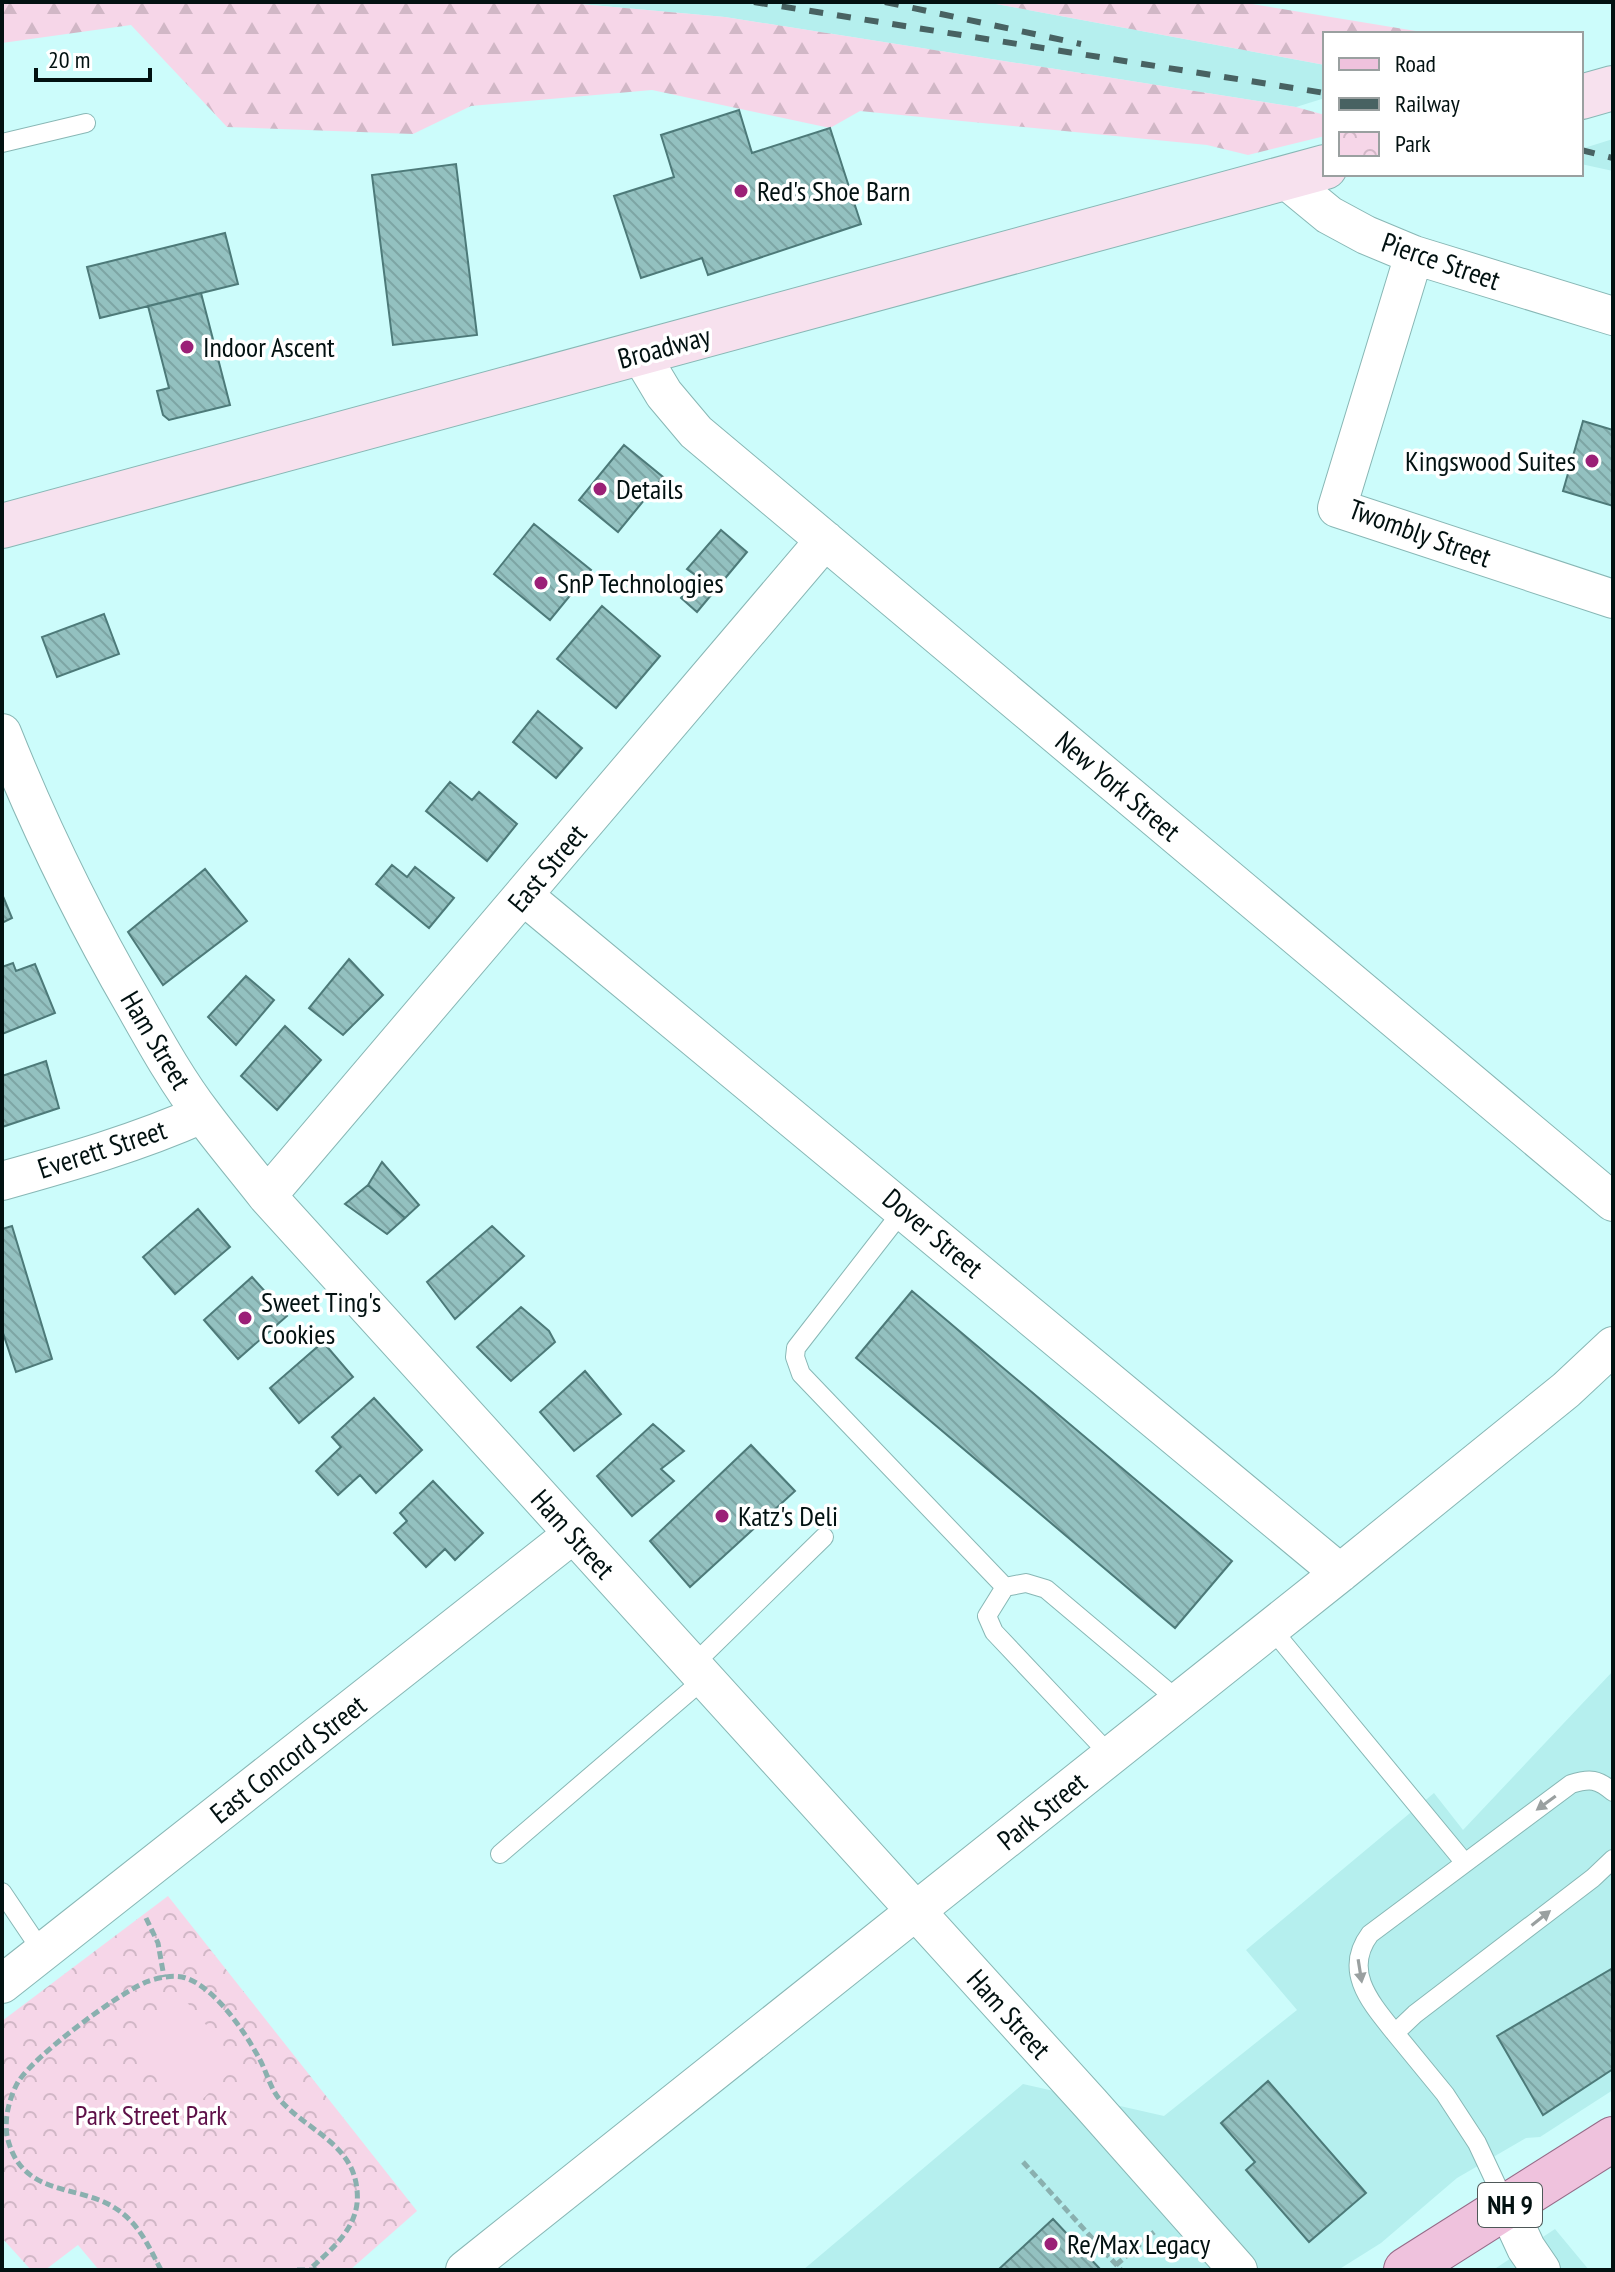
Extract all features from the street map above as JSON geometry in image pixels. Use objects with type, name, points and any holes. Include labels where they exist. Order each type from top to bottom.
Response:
[{"type":"main road","name":"NH 9","points":[[1406,2270],[1613,2139]]},
{"type":"street","points":[[1583,96],[1613,88]]},
{"type":"street","name":"Pierce Street","points":[[1304,172],[1329,215],[1366,235],[1414,255],[1613,316]]},
{"type":"street","name":"Broadway","points":[[2,526],[1304,172]]},
{"type":"street","name":"Twombly Street","points":[[1414,255],[1337,508],[1613,599]]},
{"type":"street","name":"New York Street","points":[[640,354],[664,394],[696,432],[1613,1202]]},
{"type":"street","name":"East Street","points":[[267,1196],[825,540]]},
{"type":"street","name":"Ham Street","points":[[2,733],[65,879],[106,958],[202,1114],[267,1196],[1238,2270]]},
{"type":"street","name":"Dover Street","points":[[524,896],[1340,1573]]},
{"type":"street","name":"Everett Street","points":[[2,1181],[120,1147],[202,1114]]},
{"type":"street","name":"Park Street","points":[[465,2270],[1340,1573],[1566,1390],[1613,1346]]},
{"type":"street","name":"East Concord Street","points":[[2,1984],[573,1534]]},
{"type":"street","points":[[1507,2207],[1526,2248],[1541,2270]]},
{"type":"lane","points":[[2,143],[86,123]]},
{"type":"lane","points":[[904,1209],[807,1332],[796,1348],[795,1357],[801,1374],[811,1385],[1005,1587]]},
{"type":"lane","points":[[500,1854],[698,1672],[824,1537]]},
{"type":"lane","points":[[1111,1756],[994,1632],[987,1616],[1005,1587],[1026,1583],[1046,1589],[1179,1701]]},
{"type":"lane","points":[[1271,1628],[1465,1863]]},
{"type":"lane","points":[[1507,2207],[1477,2143],[1445,2094],[1372,2004],[1357,1966],[1360,1947],[1370,1934],[1571,1784],[1596,1780],[1613,1792]]},
{"type":"lane","points":[[1395,2033],[1613,1859]]},
{"type":"lane","points":[[2,1892],[43,1953]]},
{"type":"path","points":[[146,1917],[158,1943],[164,1977]]},
{"type":"path","points":[[161,2270],[150,2245],[115,2207],[39,2181],[26,2171],[9,2142],[5,2114],[18,2083],[43,2055],[131,1990],[147,1981],[164,1977],[182,1977],[201,1987],[217,2001],[250,2042],[281,2102],[327,2137],[342,2152],[353,2170],[357,2203],[352,2223],[344,2236],[310,2269]]},
{"type":"path","points":[[1023,2162],[1119,2268],[1161,2226]]},
{"type":"path","points":[[297,2270],[317,2270]]},
{"type":"shaded area","points":[[558,2],[985,2],[1323,65],[1323,99],[1296,107],[725,17]]},
{"type":"shaded area","points":[[1613,139],[1613,171],[1583,164],[1583,148]]},
{"type":"shaded area","points":[[1613,1671],[1613,2090],[1540,2137],[1526,2138],[1457,2178],[1381,2243],[1338,2270],[803,2270],[1023,2084],[1164,2116],[1297,2010],[1246,1950],[1434,1793],[1463,1830]]},
{"type":"shaded area","points":[[1555,2229],[1589,2270],[1493,2270]]},
{"type":"green space","points":[[2,2],[558,2],[725,17],[1296,107],[1323,114],[1323,136],[1248,155],[1207,145],[860,111],[830,128],[652,90],[471,106],[413,134],[227,127],[131,25],[2,43]]},
{"type":"green space","points":[[985,2],[1240,2],[1422,32],[1323,32],[1323,65]]},
{"type":"green space","name":"Park Street Park","points":[[168,1896],[417,2211],[350,2270],[99,2270],[78,2245],[45,2270],[31,2270],[2,2238],[2,2021]]},
{"type":"green space","points":[[185,2000],[239,2064],[189,2112],[130,2043]]},
{"type":"building","name":"Red's Shoe Barn","points":[[739,110],[752,153],[830,128],[861,224],[708,275],[702,258],[641,278],[614,196],[674,177],[661,135]]},
{"type":"building","points":[[456,164],[477,335],[393,345],[372,175]]},
{"type":"building","points":[[225,233],[238,284],[100,318],[87,267]]},
{"type":"building","name":"Indoor Ascent","points":[[201,293],[230,405],[169,420],[163,415],[157,391],[169,388],[148,306]]},
{"type":"building","name":"Kingswood Suites","points":[[1583,421],[1613,430],[1613,506],[1563,491]]},
{"type":"building","points":[[624,445],[663,477],[618,532],[579,500]]},
{"type":"building","points":[[534,524],[591,570],[550,620],[494,574]]},
{"type":"building","points":[[721,530],[747,552],[697,612],[681,598],[698,577],[687,569]]},
{"type":"building","points":[[602,606],[660,656],[616,708],[557,659]]},
{"type":"building","points":[[104,614],[119,654],[57,677],[42,637]]},
{"type":"building","points":[[538,711],[582,748],[556,778],[513,742]]},
{"type":"building","points":[[450,782],[472,800],[479,792],[517,824],[487,861],[426,811]]},
{"type":"building","points":[[392,865],[407,877],[415,867],[454,898],[429,928],[376,884]]},
{"type":"building","points":[[205,869],[247,921],[163,985],[128,932]]},
{"type":"building","points":[[2,894],[12,918],[2,923]]},
{"type":"building","points":[[349,959],[383,995],[343,1035],[309,1008]]},
{"type":"building","points":[[13,963],[16,971],[35,964],[55,1013],[2,1034],[2,967]]},
{"type":"building","points":[[246,976],[274,1000],[236,1045],[208,1017]]},
{"type":"building","points":[[285,1026],[321,1060],[277,1110],[241,1076]]},
{"type":"building","points":[[46,1061],[59,1108],[2,1127],[2,1076]]},
{"type":"building","points":[[382,1162],[419,1205],[405,1218],[368,1185]]},
{"type":"building","points":[[368,1185],[405,1218],[387,1234],[345,1204]]},
{"type":"building","points":[[198,1209],[230,1247],[175,1294],[143,1257]]},
{"type":"building","points":[[12,1226],[52,1359],[16,1372],[2,1330],[2,1229]]},
{"type":"building","points":[[492,1226],[524,1256],[455,1319],[427,1282]]},
{"type":"building","name":"Sweet Ting's Cookies","points":[[252,1277],[287,1316],[238,1359],[204,1320]]},
{"type":"building","points":[[912,1291],[1232,1561],[1175,1628],[856,1358]]},
{"type":"building","points":[[521,1307],[549,1331],[555,1342],[511,1381],[477,1347]]},
{"type":"building","points":[[323,1342],[353,1377],[299,1423],[270,1388]]},
{"type":"building","points":[[585,1371],[621,1414],[574,1451],[540,1412]]},
{"type":"building","points":[[374,1398],[422,1450],[376,1493],[360,1475],[338,1495],[316,1471],[341,1447],[332,1437]]},
{"type":"building","points":[[653,1424],[684,1451],[661,1469],[674,1481],[632,1516],[597,1476]]},
{"type":"building","name":"Katz's Deli","points":[[751,1445],[795,1491],[690,1587],[650,1541]]},
{"type":"building","points":[[433,1481],[483,1533],[455,1560],[445,1549],[426,1567],[394,1533],[407,1521],[400,1513]]},
{"type":"building","points":[[1613,1968],[1613,2069],[1543,2115],[1497,2036]]},
{"type":"building","points":[[1268,2081],[1366,2193],[1309,2242],[1246,2170],[1255,2162],[1221,2123]]},
{"type":"building","name":"Re/Max Legacy","points":[[1053,2219],[1101,2270],[998,2270]]},
{"type":"railway","points":[[754,2],[1323,93]]},
{"type":"railway","points":[[885,2],[1081,44]]},
{"type":"railway","points":[[1583,150],[1613,158]]},
{"type":"place","name":"Red's Shoe Barn","points":[[741,191]]},
{"type":"place","name":"Indoor Ascent","points":[[187,347]]},
{"type":"place","name":"Kingswood Suites","points":[[1592,461]]},
{"type":"place","name":"Details","points":[[600,489]]},
{"type":"place","name":"SnP Technologies","points":[[541,583]]},
{"type":"place","name":"Sweet Ting's Cookies","points":[[245,1318]]},
{"type":"place","name":"Katz's Deli","points":[[722,1516]]},
{"type":"place","name":"Re/Max Legacy","points":[[1051,2244]]}]
